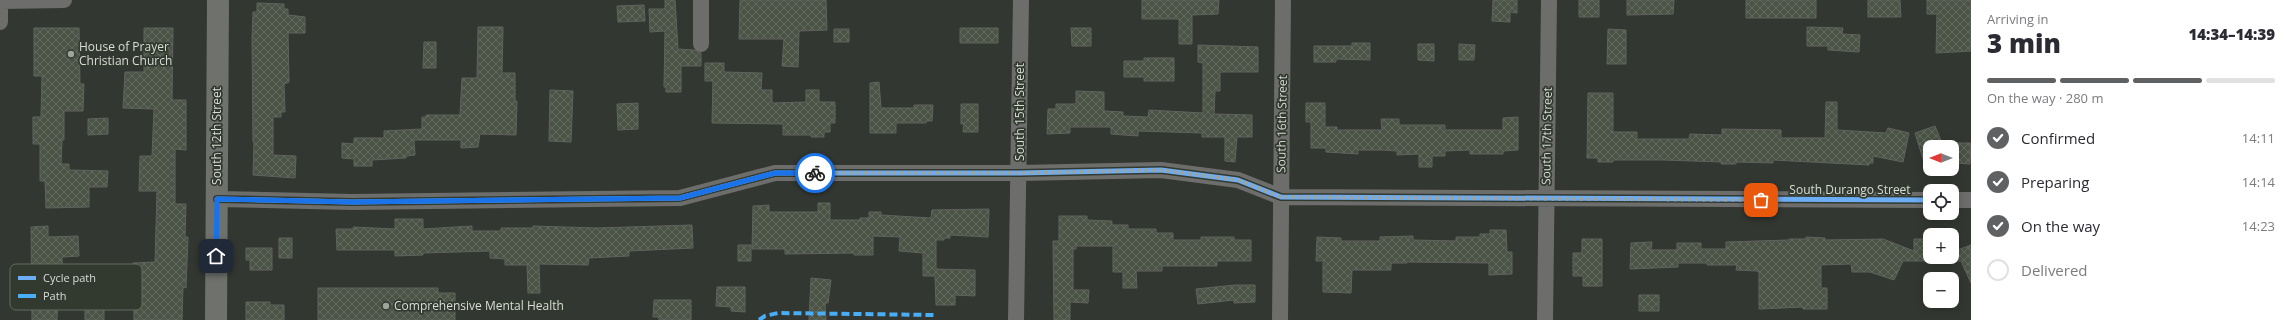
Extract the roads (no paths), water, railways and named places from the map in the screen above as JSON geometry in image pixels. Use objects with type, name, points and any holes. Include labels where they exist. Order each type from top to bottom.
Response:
[{"type":"main road","name":"South 12th Street","points":[[216,320],[218,0]]},
{"type":"street","points":[[0,22],[0,0],[64,0]]},
{"type":"street","points":[[701,0],[701,44]]},
{"type":"street","name":"South 15th Street","points":[[1016,320],[1020,173],[1021,0]]},
{"type":"street","name":"South 16th Street","points":[[1280,320],[1283,0]]},
{"type":"street","name":"South 17th Street","points":[[1545,320],[1549,0]]},
{"type":"street","name":"South Durango Street","points":[[217,199],[352,202],[680,198],[775,173],[1020,173],[1168,170],[1238,180],[1281,197],[1923,200]]},
{"type":"street","points":[[1959,200],[1971,200]]},
{"type":"place","name":"House of Prayer Christian Church","points":[[71,54]]},
{"type":"place","name":"Comprehensive Mental Health","points":[[386,306]]}]
